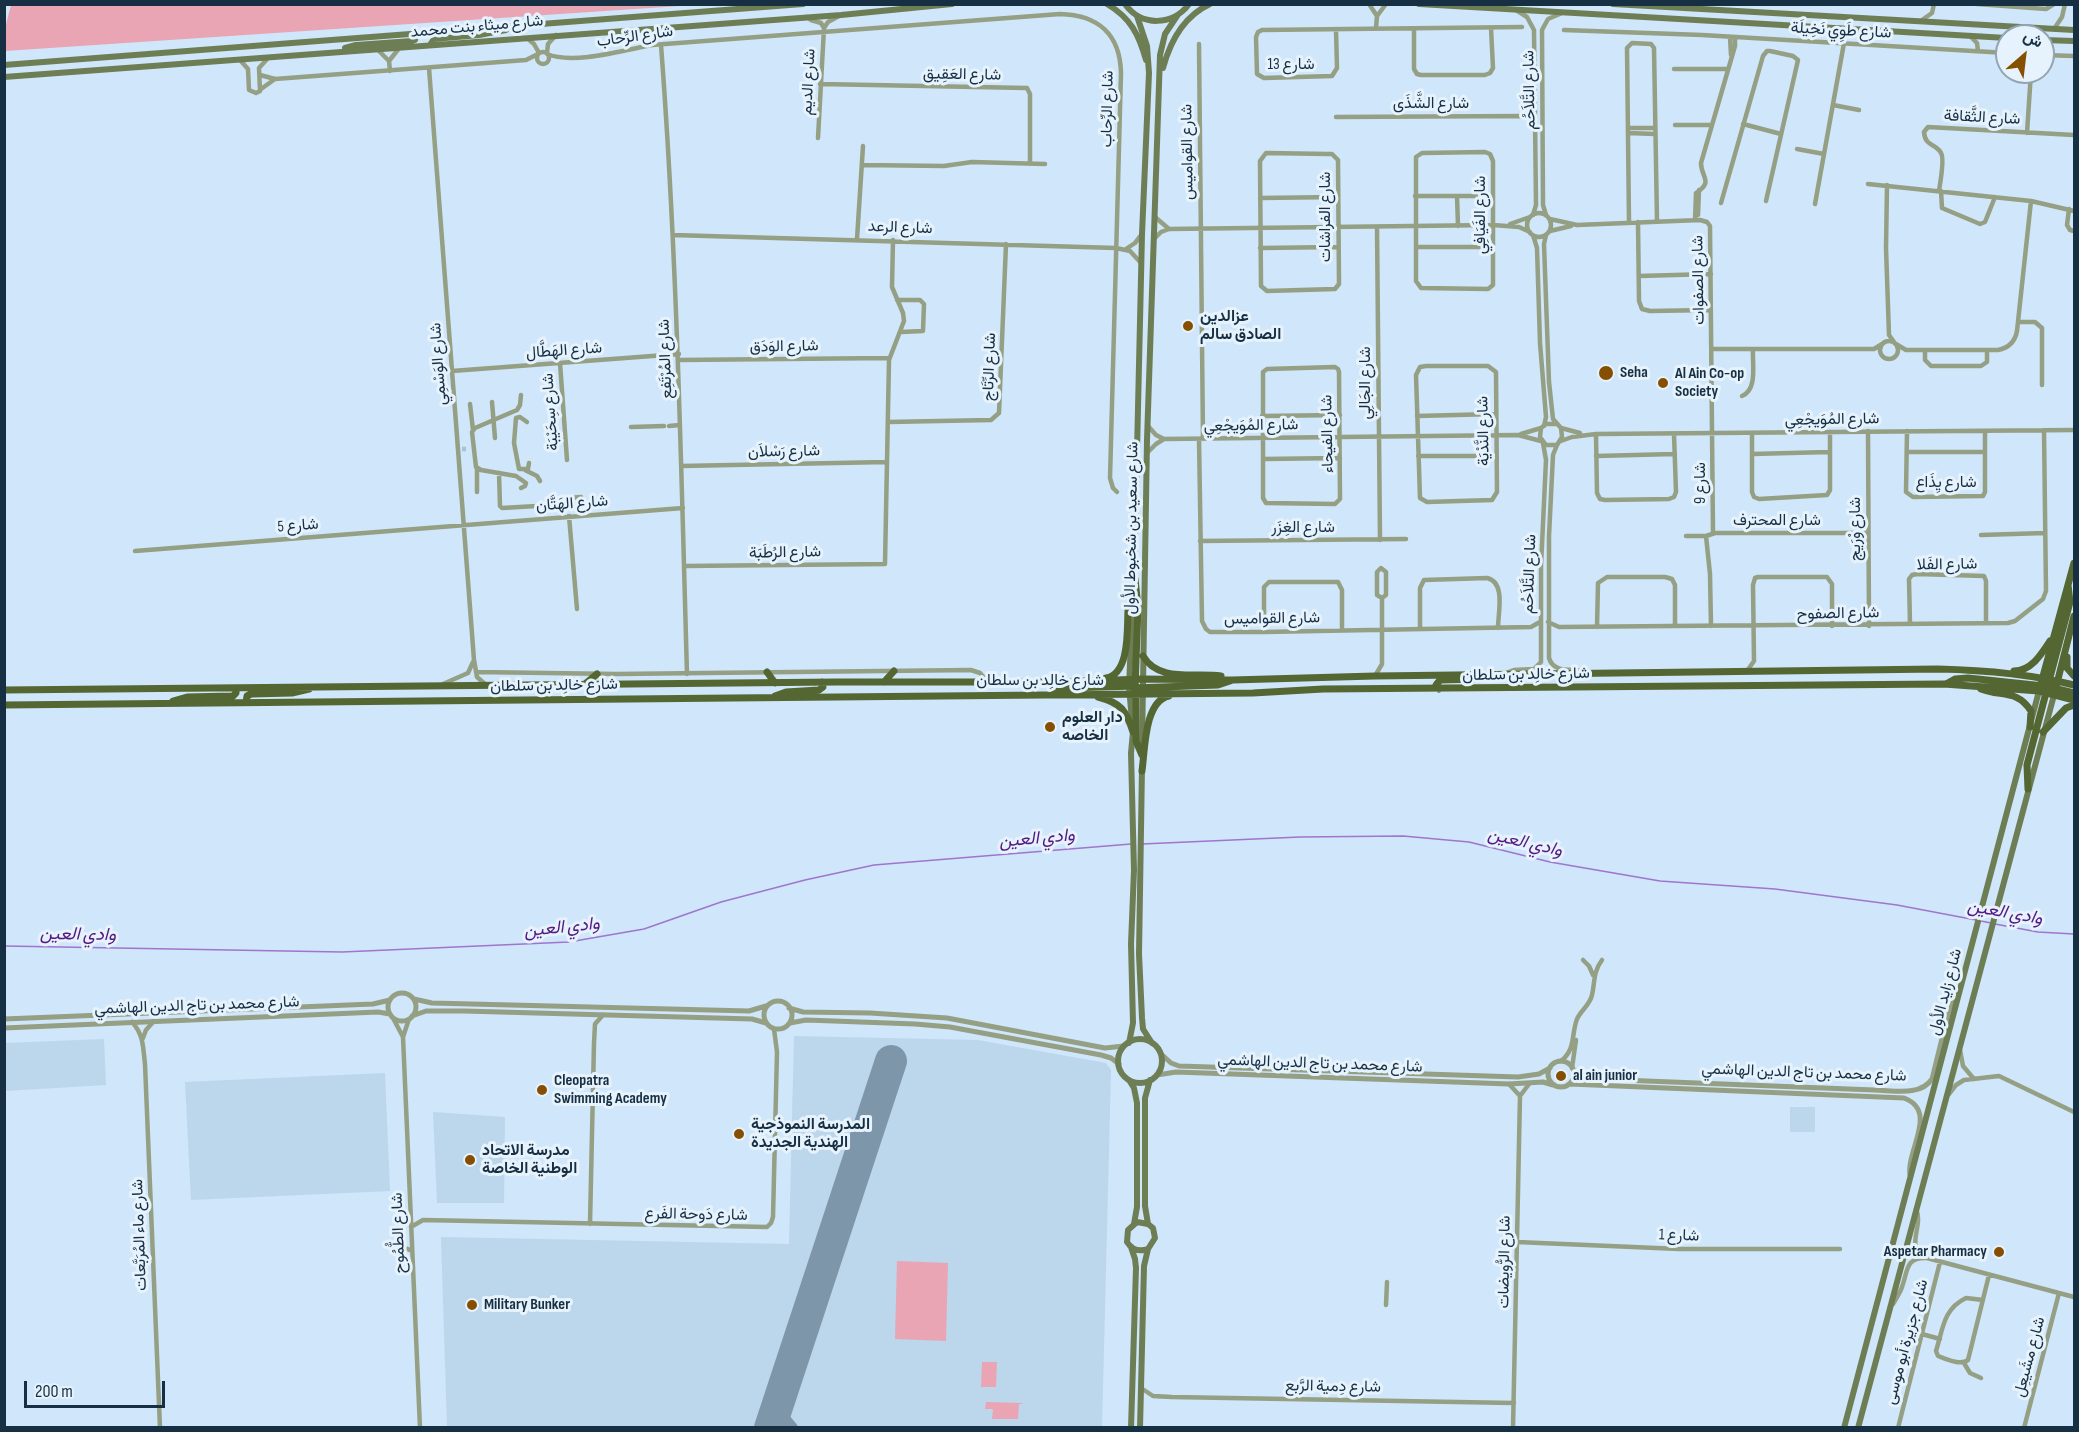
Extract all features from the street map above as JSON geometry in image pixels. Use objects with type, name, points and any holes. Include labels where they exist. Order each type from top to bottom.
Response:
[{"type":"main road","name":"شارع ميثاء بنت محمد","points":[[4,65],[803,4]]},
{"type":"main road","name":"شارع ميثاء بنت محمد","points":[[4,77],[556,34],[841,15],[952,4]]},
{"type":"main road","points":[[1107,4],[1137,32],[1149,73]]},
{"type":"main road","name":"شارع سعيد بن شخبوط الأول","points":[[1136,686],[1143,656],[1160,55],[1162,40],[1177,16],[1189,4]]},
{"type":"main road","points":[[1161,74],[1168,48],[1177,34],[1198,12],[1210,4]]},
{"type":"main road","points":[[1419,4],[1995,37]]},
{"type":"main road","points":[[1613,4],[1995,25]]},
{"type":"main road","points":[[1125,6],[1137,16],[1158,21],[1177,16]]},
{"type":"main road","name":"شارع سعيد بن شخبوط الأول","points":[[1127,1045],[1133,1023],[1131,944],[1134,870],[1131,753],[1136,686],[1134,588],[1141,262],[1149,73],[1148,46],[1137,16]]},
{"type":"main road","points":[[430,45],[434,39],[499,33],[515,27]]},
{"type":"main road","points":[[2055,29],[2071,30]]},
{"type":"main road","points":[[333,52],[356,45],[412,41],[416,33]]},
{"type":"main road","points":[[2055,40],[2074,41]]},
{"type":"main road","name":"شارع زايد الأول","points":[[1858,1428],[2043,732],[2054,634],[2074,563]]},
{"type":"main road","points":[[1129,1080],[1142,1083],[1150,1080],[1157,1075],[1162,1062],[1160,1053],[1145,1034],[1142,1018],[1139,954],[1142,755],[1136,741],[1138,607],[1135,579]]},
{"type":"main road","points":[[2028,789],[2027,765],[2070,602],[2068,584]]},
{"type":"main road","points":[[1059,682],[1113,676],[1126,651],[1128,611],[1134,588]]},
{"type":"main road","name":"شارع زايد الأول","points":[[1844,1428],[2030,727],[2068,637],[2074,616]]},
{"type":"main road","points":[[1989,672],[2026,669],[2042,653],[2054,634]]},
{"type":"main road","points":[[2068,637],[2066,665],[2074,676]]},
{"type":"main road","points":[[1143,656],[1152,665],[1166,673],[1209,675],[1232,680]]},
{"type":"main road","name":"شارع خالِد بن سلطان","points":[[4,705],[1084,695],[1136,686],[1232,680],[1938,669],[1989,672],[2048,687],[2074,700]]},
{"type":"main road","points":[[884,682],[894,671]]},
{"type":"main road","points":[[767,672],[775,683]]},
{"type":"main road","points":[[1603,687],[1617,683],[1643,682],[1648,677],[1647,673]]},
{"type":"main road","points":[[584,685],[597,674]]},
{"type":"main road","points":[[1439,689],[1436,686],[1438,681],[1477,679],[1490,675]]},
{"type":"main road","points":[[1944,684],[1956,679],[1968,678],[2048,687],[2074,693]]},
{"type":"main road","name":"شارع خالِد بن سلطان","points":[[4,690],[987,681],[1136,686],[1186,693],[1253,693],[1323,689],[1944,684],[2048,687],[2074,685]]},
{"type":"main road","points":[[773,697],[786,692],[819,690],[822,688],[822,682]]},
{"type":"main road","points":[[1047,694],[1066,688],[1136,686]]},
{"type":"main road","points":[[1977,686],[1989,692],[2011,694],[2024,702],[2031,711],[2030,727]]},
{"type":"main road","points":[[246,702],[247,696],[251,694],[292,693],[315,687]]},
{"type":"main road","points":[[168,703],[182,698],[233,696],[236,688]]},
{"type":"main road","points":[[1142,771],[1146,725],[1159,702],[1165,697],[1186,693]]},
{"type":"main road","points":[[1084,695],[1108,700],[1124,710],[1133,732]]},
{"type":"main road","points":[[2043,732],[2066,708],[2074,705]]},
{"type":"main road","points":[[1131,1428],[1136,1263],[1126,1234],[1134,1224],[1137,1207],[1137,1103],[1136,1093],[1121,1071],[1119,1056],[1127,1045],[1140,1040],[1152,1043]]},
{"type":"main road","points":[[1148,1224],[1145,1206],[1145,1103],[1150,1080]]},
{"type":"main road","points":[[1134,1224],[1141,1222],[1148,1224],[1153,1228],[1155,1238],[1148,1249],[1143,1270],[1140,1428]]},
{"type":"main road","points":[[1130,1246],[1140,1250],[1148,1249]]},
{"type":"street","points":[[1369,4],[1377,16]]},
{"type":"street","points":[[1376,28],[1377,16],[1386,4]]},
{"type":"street","points":[[1977,4],[2046,9],[2054,4]]},
{"type":"street","points":[[2055,28],[2062,17],[2065,4]]},
{"type":"street","points":[[1921,21],[1934,7],[1944,22]]},
{"type":"street","name":"شارع التَّلاَحُم","points":[[1516,10],[1527,18],[1534,30],[1536,205],[1531,216]]},
{"type":"street","name":"شارع التَّلاَحُم","points":[[1548,217],[1543,202],[1542,30],[1548,19],[1562,13]]},
{"type":"street","name":"شارع الرِّحاب","points":[[547,64],[559,58],[614,53],[661,45],[824,30],[1060,14],[1081,17],[1102,27],[1117,48],[1121,60],[1110,478],[1117,492]]},
{"type":"street","name":"شارع الديم","points":[[818,138],[824,30],[828,22],[841,15]]},
{"type":"street","name":"شارع الديم","points":[[807,17],[820,23],[824,30]]},
{"type":"street","points":[[2062,17],[2071,30]]},
{"type":"street","points":[[1702,20],[1702,35]]},
{"type":"street","points":[[1336,30],[1522,27]]},
{"type":"street","points":[[1414,29],[1414,69],[1417,74],[1464,75],[1488,74],[1492,70],[1491,28]]},
{"type":"street","name":"شارع 13","points":[[1262,30],[1336,30],[1337,68],[1332,76],[1261,77],[1256,71],[1256,35],[1262,30]]},
{"type":"street","name":"شارع طَوِي نَخِيلَة","points":[[1564,30],[1642,32],[1995,51]]},
{"type":"street","points":[[1641,44],[1642,32]]},
{"type":"street","points":[[249,74],[260,74],[275,79],[526,60],[547,64],[548,44],[556,34]]},
{"type":"street","points":[[1970,35],[1978,49],[1987,36]]},
{"type":"street","points":[[526,37],[534,44],[540,64]]},
{"type":"street","points":[[1697,220],[1698,192],[1706,182],[1700,165],[1731,55],[1733,37]]},
{"type":"street","points":[[1782,54],[1784,40]]},
{"type":"street","points":[[1629,222],[1627,48],[1630,43],[1651,45],[1654,48],[1657,222]]},
{"type":"street","points":[[1815,204],[1844,43]]},
{"type":"street","name":"شارع القواميس","points":[[1199,44],[1200,541],[1203,625],[1214,632],[1264,632],[1531,627],[1540,622]]},
{"type":"street","name":"شارع المُرْتَفِع","points":[[661,45],[671,166],[679,354],[687,674]]},
{"type":"street","points":[[389,61],[400,47]]},
{"type":"street","points":[[377,49],[389,61],[390,70]]},
{"type":"street","points":[[1721,202],[1764,53],[1770,51],[1796,57],[1798,60],[1766,201]]},
{"type":"street","points":[[526,60],[538,54]]},
{"type":"street","name":"شارع الرِّحاب","points":[[538,54],[559,58]]},
{"type":"street","points":[[2055,55],[2074,56]]},
{"type":"street","points":[[261,89],[261,64],[270,57]]},
{"type":"street","points":[[238,58],[245,65],[249,74],[250,91],[256,93],[275,79]]},
{"type":"street","name":"شارع الوَسْمِي","points":[[429,68],[452,371],[462,449],[464,524],[474,660],[477,677],[487,686]]},
{"type":"street","points":[[1674,69],[1727,69]]},
{"type":"street","name":"شارع العَقِيق","points":[[820,84],[1027,88],[1030,94],[1030,164]]},
{"type":"street","points":[[2027,133],[2030,84]]},
{"type":"street","points":[[1833,105],[1859,110]]},
{"type":"street","name":"شارع الشَّذَى","points":[[1336,117],[1526,116],[1535,111]]},
{"type":"street","points":[[1526,116],[1535,122]]},
{"type":"street","points":[[1743,124],[1781,134]]},
{"type":"street","points":[[1676,125],[1712,125]]},
{"type":"street","name":"شارع الثَّقافة","points":[[1940,191],[1942,157],[1941,152],[1930,145],[1925,138],[1924,132],[1928,127],[2074,135]]},
{"type":"street","points":[[1628,130],[1655,128]]},
{"type":"street","points":[[1628,130],[1655,134]]},
{"type":"street","points":[[857,239],[863,146]]},
{"type":"street","points":[[1797,149],[1824,154]]},
{"type":"street","name":"شارع الفَيَافِي","points":[[1485,152],[1493,158],[1494,281],[1490,288],[1424,289],[1419,286],[1416,281],[1415,196],[1417,154],[1485,152]]},
{"type":"street","name":"شارع الفراشات","points":[[1266,153],[1332,154],[1335,156],[1338,163],[1338,286],[1334,290],[1268,291],[1263,289],[1260,284],[1260,198],[1260,162],[1266,153]]},
{"type":"street","points":[[862,165],[944,166],[965,162],[1045,164]]},
{"type":"street","points":[[1868,184],[2031,201],[2072,210],[2067,226],[2074,231]]},
{"type":"street","points":[[1887,186],[1886,248],[1889,334],[1898,349],[1896,355]]},
{"type":"street","points":[[1940,191],[1942,208],[1980,224],[1984,222],[1995,197]]},
{"type":"street","points":[[1415,196],[1493,196]]},
{"type":"street","points":[[1457,196],[1458,226]]},
{"type":"street","points":[[1260,198],[1338,197]]},
{"type":"street","points":[[1712,349],[1874,350],[1889,359],[1906,350],[2003,349],[2016,338],[2031,201]]},
{"type":"street","points":[[1506,225],[1539,213],[1548,217],[1548,233],[1544,248],[1546,336],[1553,417],[1561,428],[1563,437],[1559,443],[1550,446],[1542,442],[1540,437],[1546,417],[1540,343],[1537,244],[1527,227],[1531,216]]},
{"type":"street","points":[[1154,215],[1161,224],[1169,228],[1506,225],[1523,228],[1539,237],[1548,233]]},
{"type":"street","name":"شارع الصفوات","points":[[1548,217],[1577,225]]},
{"type":"street","name":"شارع الصفوات","points":[[1548,233],[1577,225],[1697,220],[1707,222],[1711,229],[1712,433]]},
{"type":"street","points":[[1638,222],[1640,305],[1646,311],[1712,310]]},
{"type":"street","name":"شارع الجَالِي","points":[[1377,226],[1380,540]]},
{"type":"street","points":[[1153,241],[1161,232],[1169,228]]},
{"type":"street","points":[[1141,262],[1135,254],[1126,249],[1142,234]]},
{"type":"street","name":"شارع الرعد","points":[[673,235],[1126,249]]},
{"type":"street","points":[[887,462],[889,358],[901,332],[904,317],[892,287],[893,240]]},
{"type":"street","name":"شارع الرِّتَاج","points":[[888,422],[991,420],[999,413],[1006,244]]},
{"type":"street","points":[[1260,248],[1338,247]]},
{"type":"street","points":[[1416,247],[1493,247]]},
{"type":"street","points":[[1639,276],[1711,274]]},
{"type":"street","points":[[897,300],[920,300],[924,304],[923,331],[901,332]]},
{"type":"street","points":[[2018,322],[2035,322],[2042,328],[2042,385]]},
{"type":"street","points":[[1881,355],[1880,349],[1889,334]]},
{"type":"street","points":[[1874,350],[1883,343],[1895,343],[1906,350]]},
{"type":"street","points":[[1742,396],[1749,393],[1752,387],[1752,349]]},
{"type":"street","points":[[1925,350],[1925,360],[1931,366],[1981,366],[1987,362],[1987,350]]},
{"type":"street","name":"شارع الهَطَّال","points":[[452,371],[679,354]]},
{"type":"street","name":"شارع الوَدَق","points":[[679,360],[889,358]]},
{"type":"street","name":"شارع سِحَيْبَة","points":[[560,363],[567,460]]},
{"type":"street","name":"شارع النَّدْيَة","points":[[1426,366],[1491,367],[1496,376],[1495,414],[1497,492],[1492,500],[1427,502],[1422,500],[1419,495],[1416,372],[1426,366]]},
{"type":"street","name":"شارع الفيحاء","points":[[1335,367],[1340,372],[1340,416],[1341,497],[1335,504],[1266,503],[1263,498],[1262,373],[1264,370],[1335,367]]},
{"type":"street","points":[[473,430],[519,408],[521,395]]},
{"type":"street","points":[[492,402],[495,438]]},
{"type":"street","points":[[470,404],[474,464],[477,468],[477,492]]},
{"type":"street","points":[[512,412],[527,422]]},
{"type":"street","points":[[1417,416],[1495,414]]},
{"type":"street","points":[[1262,416],[1340,416]]},
{"type":"street","points":[[517,417],[514,443],[523,470]]},
{"type":"street","points":[[1543,427],[1550,423],[1556,424]]},
{"type":"street","points":[[631,427],[680,425]]},
{"type":"street","points":[[1148,426],[1156,435],[1164,439]]},
{"type":"street","name":"شارع المُوَيجْعِي","points":[[1518,435],[1543,427]]},
{"type":"street","name":"شارع المُوَيجْعِي","points":[[1561,428],[1589,435]]},
{"type":"street","name":"شارع الصفوح","points":[[1548,622],[1559,627],[2012,623],[2044,597],[2044,430]]},
{"type":"street","name":"شارع المُوَيجْعِي","points":[[1559,443],[1572,437],[1596,434],[2074,430]]},
{"type":"street","name":"شارع وْرَيج","points":[[1868,431],[1869,626]]},
{"type":"street","name":"شارع يِذَاع","points":[[1907,431],[1906,492],[1913,497],[1983,496],[1985,492],[1985,431]]},
{"type":"street","points":[[1752,433],[1752,492],[1754,497],[1759,499],[1827,495],[1830,490],[1830,432]]},
{"type":"street","name":"شارع 9","points":[[1712,433],[1713,533]]},
{"type":"street","points":[[1596,434],[1597,493],[1600,499],[1669,499],[1674,497],[1676,492],[1674,434]]},
{"type":"street","name":"شارع المُوَيجْعِي","points":[[1164,439],[1518,435],[1542,442]]},
{"type":"street","points":[[1147,453],[1164,439]]},
{"type":"street","name":"شارع التَّلاَحُم","points":[[1501,675],[1509,670],[1538,667],[1541,658],[1540,622],[1546,460],[1542,442]]},
{"type":"street","name":"شارع التَّلاَحُم","points":[[1559,443],[1553,455],[1549,536],[1549,658],[1551,665],[1557,669],[1577,669],[1590,673]]},
{"type":"street","points":[[462,449],[473,448]]},
{"type":"street","points":[[1752,453],[1830,452]]},
{"type":"street","points":[[1907,452],[1984,452]]},
{"type":"street","points":[[1596,456],[1675,454]]},
{"type":"street","points":[[1418,456],[1496,456]]},
{"type":"street","points":[[1263,459],[1340,458]]},
{"type":"street","name":"شارع رَسْلاَن","points":[[681,466],[887,462]]},
{"type":"street","name":"شارع الرُطَبَة","points":[[684,566],[885,564],[887,462]]},
{"type":"street","points":[[516,476],[528,468],[529,464]]},
{"type":"street","points":[[477,468],[516,476],[526,483],[522,488]]},
{"type":"street","points":[[523,470],[536,475],[540,481]]},
{"type":"street","points":[[499,473],[500,506],[502,508],[554,505]]},
{"type":"street","points":[[568,498],[582,497],[585,515]]},
{"type":"street","name":"شارع الهَتَّان","points":[[464,524],[683,508]]},
{"type":"street","points":[[569,516],[577,609]]},
{"type":"street","name":"شارع 5","points":[[135,550],[464,524]]},
{"type":"street","name":"شارع المحترف","points":[[1686,536],[1706,536],[1713,533],[1868,532]]},
{"type":"street","points":[[1981,535],[2045,533]]},
{"type":"street","points":[[1706,536],[1710,574],[1711,626]]},
{"type":"street","name":"شارع الغِزَر","points":[[1200,541],[1406,539]]},
{"type":"street","points":[[1375,676],[1382,664],[1382,598],[1386,595],[1386,572],[1382,568],[1377,572],[1377,595],[1382,598]]},
{"type":"street","name":"شارع الفَلا","points":[[1910,624],[1909,582],[1915,574],[1984,576],[1986,623]]},
{"type":"street","points":[[1765,672],[1758,668],[1754,661],[1753,585],[1755,578],[1824,575],[1829,578],[1832,584],[1832,626]]},
{"type":"street","points":[[1597,627],[1598,583],[1607,577],[1672,579],[1675,585],[1675,626]]},
{"type":"street","points":[[1420,628],[1420,588],[1424,580],[1487,578],[1494,580],[1498,586],[1498,628]]},
{"type":"street","points":[[1264,632],[1264,586],[1269,582],[1338,582],[1342,590],[1342,630]]},
{"type":"street","points":[[1531,627],[1540,633]]},
{"type":"street","points":[[1549,634],[1559,627]]},
{"type":"street","points":[[435,686],[458,679],[468,673],[474,660]]},
{"type":"street","points":[[1745,673],[1754,661]]},
{"type":"street","points":[[1382,664],[1391,676]]},
{"type":"street","points":[[476,672],[687,674],[971,670],[980,673],[987,681]]},
{"type":"street","points":[[1583,960],[1594,976]]},
{"type":"street","points":[[1575,1035],[1574,1078],[1570,1084],[1560,1088],[1548,1079],[1550,1068],[1554,1063],[1561,1061],[1571,1050],[1577,1018],[1591,997],[1594,976],[1602,960]]},
{"type":"street","name":"شارع محمد بن تاج الدين الهاشمي","points":[[1573,1070],[1582,1076],[1596,1079],[1919,1090],[1932,1079],[1949,1010],[1961,986]]},
{"type":"street","points":[[790,1023],[792,1017],[789,1008],[785,1003],[778,1001],[753,1011],[427,1003],[414,999],[406,993],[400,993],[390,1000],[388,1006],[392,1016],[401,1021],[431,1011],[752,1019],[766,1023],[774,1029],[806,1020],[915,1024],[950,1027],[1106,1056],[1119,1064]]},
{"type":"street","points":[[411,1017],[416,1010],[414,999]]},
{"type":"street","name":"شارع محمد بن تاج الدين الهاشمي","points":[[4,1019],[377,1004],[390,1000]]},
{"type":"street","points":[[766,1006],[764,1013],[766,1023]]},
{"type":"street","points":[[789,1008],[803,1012],[937,1017],[1105,1048],[1127,1045]]},
{"type":"street","name":"شارع محمد بن تاج الدين الهاشمي","points":[[4,1028],[378,1012],[392,1016]]},
{"type":"street","points":[[587,1015],[595,1024]]},
{"type":"street","points":[[590,1224],[595,1024],[603,1015]]},
{"type":"street","name":"شارع الطُّمُوح","points":[[392,1016],[403,1037]]},
{"type":"street","name":"شارع الطُّمُوح","points":[[411,1017],[403,1037],[420,1428]]},
{"type":"street","points":[[143,1041],[146,1030],[154,1021]]},
{"type":"street","name":"شارع ماء المُرَبَّعات","points":[[132,1022],[143,1041],[160,1428]]},
{"type":"street","name":"شارع دَوحة الفَرع","points":[[411,1227],[423,1221],[753,1228],[764,1228],[770,1225],[773,1217],[777,1052],[774,1029]]},
{"type":"street","points":[[1960,1047],[1963,1066],[1974,1079]]},
{"type":"street","name":"شارع محمد بن تاج الدين الهاشمي","points":[[1160,1053],[1167,1060],[1179,1065],[1372,1073],[1518,1077],[1539,1074],[1550,1068]]},
{"type":"street","points":[[1561,1061],[1568,1063],[1573,1070]]},
{"type":"street","name":"شارع محمد بن تاج الدين الهاشمي","points":[[1157,1075],[1176,1072],[1509,1084],[1543,1082],[1553,1085]]},
{"type":"street","points":[[1947,1096],[1959,1083],[1993,1075],[2002,1077],[2074,1112]]},
{"type":"street","points":[[1509,1084],[1520,1096],[1529,1084]]},
{"type":"street","name":"شارع محمد بن تاج الدين الهاشمي","points":[[1570,1084],[1905,1098],[1915,1105],[1921,1117],[1909,1166],[1910,1177]]},
{"type":"street","name":"شارع الرُّويضات","points":[[1513,1428],[1520,1096]]},
{"type":"street","points":[[1916,1209],[1919,1223],[1914,1245],[1918,1252],[1927,1258],[2074,1298]]},
{"type":"street","points":[[410,1211],[423,1221]]},
{"type":"street","name":"شارع 1","points":[[1517,1242],[1679,1249],[1840,1250]]},
{"type":"street","points":[[399,1245],[412,1251]]},
{"type":"street","points":[[1891,1307],[1901,1290],[1910,1263],[1917,1258],[1927,1258]]},
{"type":"street","name":"شارع جزيرة أبو موسى","points":[[1898,1428],[1940,1262]]},
{"type":"street","points":[[1964,1363],[1968,1360],[1989,1275]]},
{"type":"street","points":[[1386,1305],[1387,1282]]},
{"type":"street","name":"شارع مشَيعِل","points":[[2024,1428],[2059,1293]]},
{"type":"street","points":[[1982,1378],[1972,1375],[1964,1363],[1937,1355],[1947,1315],[1953,1306],[1966,1298],[1983,1300]]},
{"type":"street","points":[[1922,1334],[1940,1339]]},
{"type":"street","points":[[1140,1406],[1153,1396],[1141,1387]]},
{"type":"street","name":"شارع دِمية الرَّبع","points":[[1153,1396],[1514,1402]]},
{"type":"shaded area","points":[[11,4],[695,5],[5,51],[5,28]]},
{"type":"shaded area","points":[[794,1036],[978,1040],[1106,1063],[1111,1070],[1102,1427],[447,1427],[441,1237],[789,1244]]},
{"type":"shaded area","points":[[104,1039],[106,1085],[5,1091],[5,1043]]},
{"type":"shaded area","points":[[385,1073],[390,1191],[191,1200],[185,1082]]},
{"type":"shaded area","points":[[1790,1107],[1815,1107],[1815,1132],[1790,1132]]},
{"type":"shaded area","name":"مدرسة الاتحاد الوطنية الخاصة","points":[[433,1112],[505,1117],[504,1203],[437,1203]]},
{"type":"shaded area","points":[[897,1261],[948,1263],[946,1341],[895,1339]]},
{"type":"shaded area","points":[[982,1362],[997,1362],[996,1387],[981,1387]]},
{"type":"shaded area","points":[[986,1402],[1023,1404],[1019,1404],[1018,1419],[992,1419],[993,1409],[985,1409]]},
{"type":"waterway","name":"وادي العين","points":[[1142,844],[1300,837],[1403,836],[1469,842],[1550,862],[1660,881],[1775,889],[1897,905],[1976,920]]},
{"type":"waterway","name":"وادي العين","points":[[4,946],[342,952],[569,942],[644,929],[721,902],[874,865],[1131,844]]},
{"type":"waterway","name":"وادي العين","points":[[1981,921],[1991,923]]},
{"type":"waterway","name":"وادي العين","points":[[1995,924],[2038,932],[2074,934]]},
{"type":"taxiway","points":[[779,1400],[780,1414],[792,1428]]},
{"type":"runway","points":[[770,1428],[891,1061]]},
{"type":"place","name":"عزالدين الصادق سالم","points":[[1188,326]]},
{"type":"place","name":"Seha","points":[[1606,373]]},
{"type":"place","name":"Al Ain Co-op Society","points":[[1663,383]]},
{"type":"place","name":"دار العلوم الخاصه","points":[[1050,727]]},
{"type":"place","name":"al ain junior","points":[[1561,1076]]},
{"type":"place","name":"Cleopatra Swimming Academy","points":[[542,1090]]},
{"type":"place","name":"المدرسة النموذجية الهندية الجديدة","points":[[739,1134]]},
{"type":"place","name":"مدرسة الاتحاد الوطنية الخاصة","points":[[470,1160]]},
{"type":"place","name":"Aspetar Pharmacy","points":[[1999,1252]]},
{"type":"place","name":"Military Bunker","points":[[472,1305]]}]
